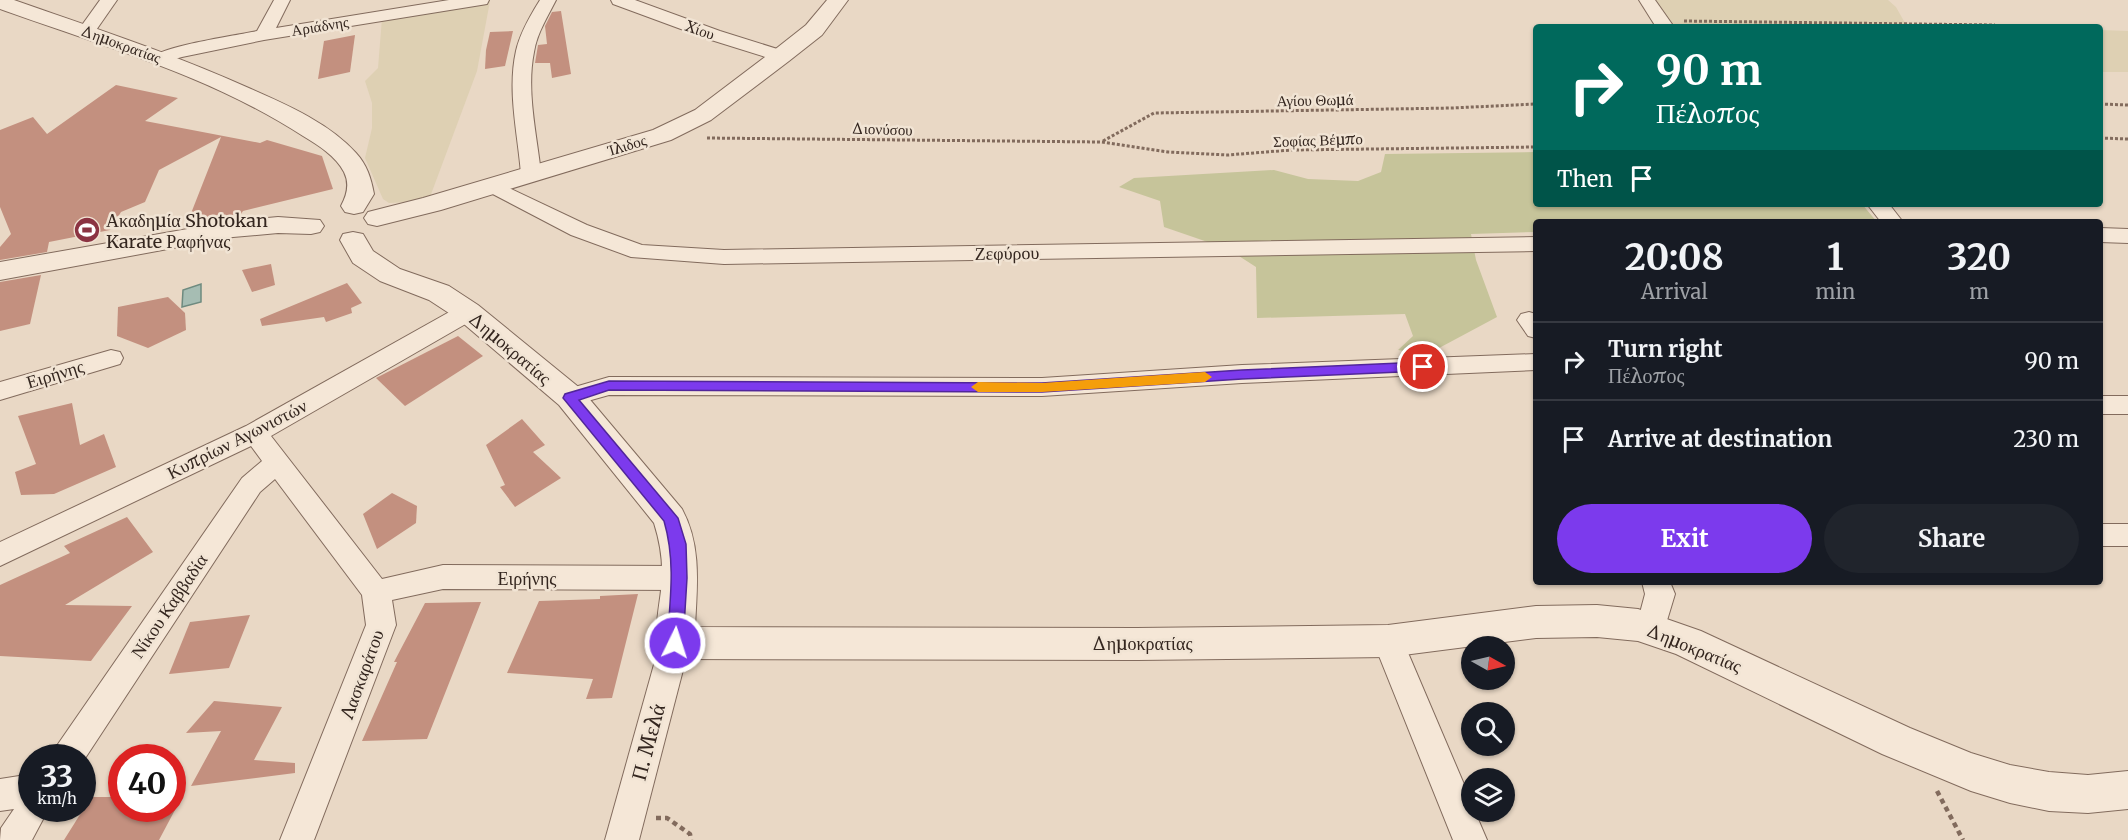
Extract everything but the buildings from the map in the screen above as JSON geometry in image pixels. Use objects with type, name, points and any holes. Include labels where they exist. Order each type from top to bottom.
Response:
[{"type":"street","points":[[86,32],[109,0]]},
{"type":"street","points":[[264,35],[282,0]]},
{"type":"street","name":"Αριάδνης","points":[[161,58],[178,52],[264,35],[481,0]]},
{"type":"street","points":[[531,174],[524,95],[525,52],[538,17],[548,0]]},
{"type":"street","name":"Χίου","points":[[619,0],[714,35],[781,56]]},
{"type":"street","points":[[1647,0],[1663,24]]},
{"type":"street","name":"Ίλιδος","points":[[330,239],[316,220],[333,210],[366,212],[492,186],[662,135],[704,115],[814,30],[831,1]]},
{"type":"street","name":"Δημοκρατίας","points":[[0,2],[161,58],[251,96],[311,129],[348,159],[358,174],[366,212]]},
{"type":"street","name":"Ζεφύρου","points":[[492,186],[579,230],[639,252],[724,257],[1533,244]]},
{"type":"street","points":[[1880,207],[1890,219]]},
{"type":"street","points":[[0,271],[233,229],[278,225],[330,239],[371,230],[366,212]]},
{"type":"street","points":[[2103,235],[2128,236]]},
{"type":"street","name":"Δημοκρατίας","points":[[330,239],[390,275],[439,293],[468,312],[570,398],[670,518],[678,544],[680,578],[675,643],[1137,644],[1388,641],[1536,622],[1597,621],[1651,628],[1735,663],[1922,754],[2002,781],[2046,791],[2097,795],[2128,790]]},
{"type":"street","name":"Κυπρίων Αγωνιστών","points":[[0,555],[255,433],[468,312]]},
{"type":"street","name":"Ειρήνης","points":[[0,391],[111,358]]},
{"type":"street","points":[[570,398],[609,386],[1042,387],[1242,375],[1533,362]]},
{"type":"street","points":[[2103,405],[2128,405]]},
{"type":"street","name":"Λασκαράτου","points":[[255,433],[376,592],[381,625],[297,840]]},
{"type":"street","name":"Νίκου Καββαδία","points":[[76,744],[251,484],[278,462]]},
{"type":"street","points":[[2103,535],[2128,535]]},
{"type":"street","name":"Ειρήνης","points":[[376,592],[442,578],[680,578]]},
{"type":"street","points":[[1651,628],[1660,594],[1657,585]]},
{"type":"street","points":[[1388,641],[1470,840]]},
{"type":"street","name":"Π. Μελά","points":[[625,828],[675,643]]},
{"type":"street","points":[[0,795],[18,792]]},
{"type":"street","points":[[14,840],[25,822]]},
{"type":"path","name":"Αγίου Θωμά","points":[[1102,142],[1154,113],[1452,108],[1533,104]]},
{"type":"path","points":[[2103,104],[2128,105]]},
{"type":"path","name":"Διονύσου","points":[[662,135],[766,140],[1102,142]]},
{"type":"path","points":[[2103,138],[2128,139]]},
{"type":"path","name":"Σοφίας Βέμπο","points":[[1102,142],[1168,152],[1228,155],[1291,150],[1533,147]]},
{"type":"path","points":[[1922,754],[1927,771],[1945,809],[1963,840]]},
{"type":"path","points":[[625,828],[667,819],[690,834],[691,840]]},
{"type":"shaded area","points":[[1654,0],[1888,0],[1896,7],[1906,24],[1671,24]]},
{"type":"shaded area","points":[[490,1],[477,71],[430,197],[411,202],[389,203],[383,199],[365,158],[372,128],[372,103],[365,81],[378,68],[382,18]]},
{"type":"shaded area","points":[[2103,30],[2128,31],[2128,72],[2103,72]]},
{"type":"shaded area","points":[[1533,152],[1533,207],[1864,207],[1874,219],[1533,219],[1533,232],[1471,234],[1476,260],[1497,317],[1426,355],[1398,350],[1413,336],[1405,314],[1257,318],[1256,267],[1228,249],[1164,227],[1160,201],[1119,187],[1134,178],[1274,170],[1308,179],[1358,181],[1381,172],[1385,154]]},
{"type":"shaded area","points":[[201,284],[201,302],[182,307],[183,290]]},
{"type":"slow traffic","points":[[978,387],[1042,387],[1205,377]]},
{"type":"place","name":"Ακαδημία Shotokan Karate Ραφήνας","points":[[87,230]]},
{"type":"route","points":[[675,643],[680,578],[678,544],[670,518],[570,398],[609,386],[1042,387],[1423,367]]}]
